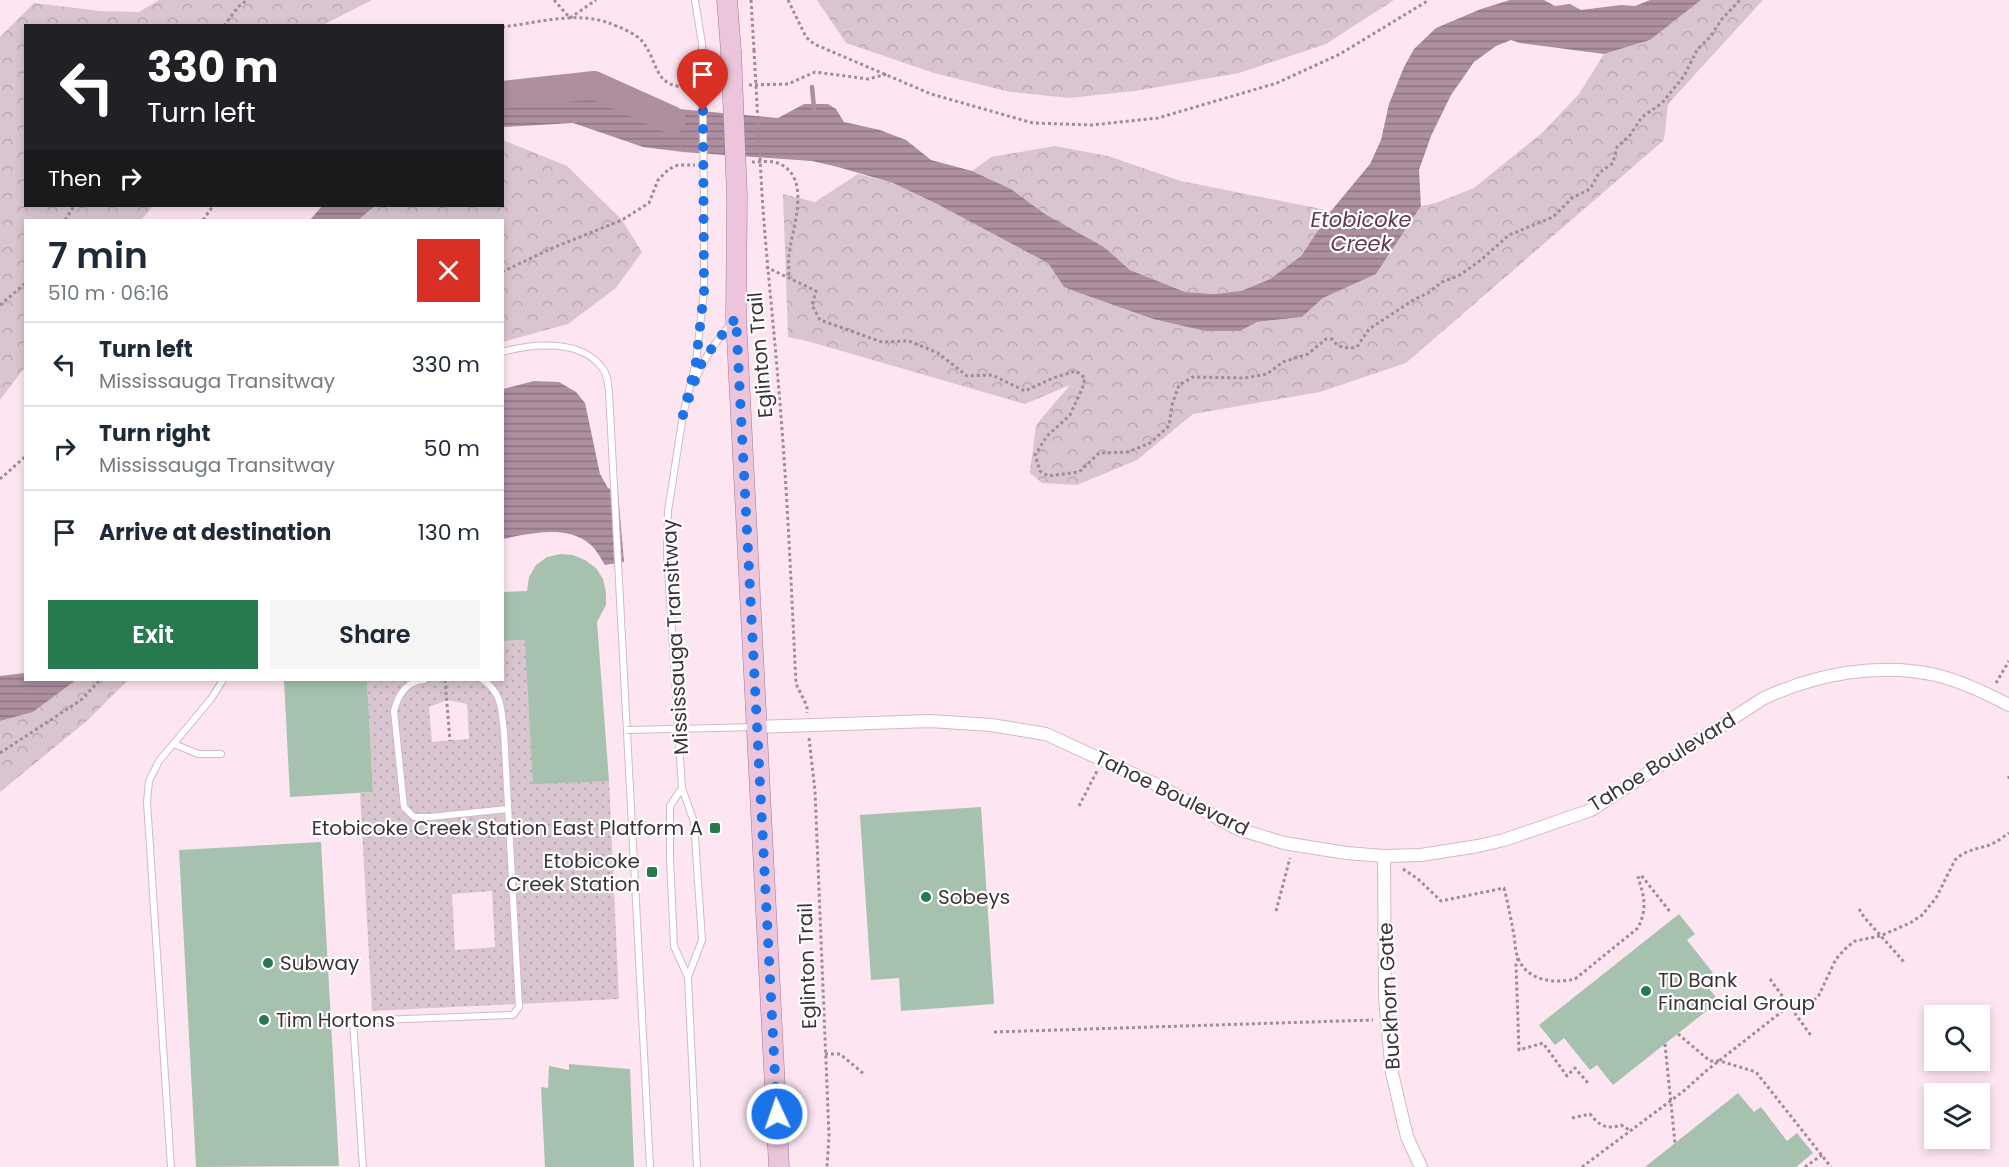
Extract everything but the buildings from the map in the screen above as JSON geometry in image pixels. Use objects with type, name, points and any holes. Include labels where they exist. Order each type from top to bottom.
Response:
[{"type":"main road","points":[[727,0],[737,196],[736,318],[779,1167]]},
{"type":"street","name":"Tahoe Boulevard","points":[[756,727],[930,721],[991,725],[1046,734],[1104,759],[1238,829],[1293,844],[1346,853],[1384,856],[1421,855],[1478,846],[1535,831],[1591,810],[1764,698],[1792,685],[1840,673],[1890,670],[1935,675],[2009,705]]},
{"type":"street","name":"Buckhorn Gate","points":[[1384,856],[1385,998],[1392,1073],[1407,1137],[1421,1167]]},
{"type":"lane","name":"Mississauga Transitway","points":[[688,977],[702,940],[694,822],[682,788],[667,554],[668,511],[683,415],[696,362],[704,291],[702,44],[695,0]]},
{"type":"lane","name":"Mississauga Transitway","points":[[683,415],[700,366],[736,318]]},
{"type":"lane","points":[[504,351],[523,346],[556,346],[578,350],[595,359],[605,371],[609,392],[650,1167]]},
{"type":"lane","points":[[171,1167],[147,802],[149,781],[159,761],[211,699],[222,681]]},
{"type":"lane","points":[[414,681],[398,697],[394,711],[404,807],[414,817],[508,809]]},
{"type":"lane","points":[[363,1167],[353,1022],[513,1015],[519,1007],[504,732],[500,698],[494,687],[485,681]]},
{"type":"lane","points":[[627,730],[756,727]]},
{"type":"lane","points":[[174,744],[198,754],[221,754]]},
{"type":"lane","name":"Mississauga Transitway","points":[[682,788],[670,806],[670,858],[674,946],[688,977],[697,1167]]},
{"type":"path","points":[[225,24],[238,7],[247,0]]},
{"type":"path","points":[[554,0],[569,19]]},
{"type":"path","points":[[569,19],[596,0]]},
{"type":"path","name":"Eglinton Trail","points":[[751,0],[766,267],[783,444],[796,684],[807,706]]},
{"type":"path","points":[[788,0],[806,37],[814,44],[931,94],[1033,123],[1092,125],[1158,118],[1277,84],[1340,54],[1429,0]]},
{"type":"path","points":[[766,267],[816,291],[812,305],[820,320],[882,342],[909,341],[938,352],[967,376],[992,375],[1025,391],[1053,378],[1076,371],[1084,378],[1082,389],[1070,415],[1047,436],[1035,455],[1040,471],[1048,476],[1079,472],[1099,453],[1128,452],[1150,443],[1169,426],[1172,405],[1179,385],[1193,377],[1245,378],[1267,374],[1283,362],[1308,354],[1326,339],[1332,339],[1336,345],[1347,349],[1357,347],[1370,329],[1442,282],[1460,275],[1509,235],[1553,217],[1572,198],[1590,189],[1599,173],[1613,163],[1617,147],[1630,135],[1642,117],[1662,103],[1684,76],[1696,50],[1710,37],[1722,19],[1740,0]]},
{"type":"path","points":[[504,27],[583,18],[607,22],[641,40],[653,65]]},
{"type":"path","points":[[768,84],[788,84],[815,72],[868,79],[888,74]]},
{"type":"path","points":[[780,164],[793,175],[797,190],[798,209],[789,255],[789,278]]},
{"type":"path","points":[[504,271],[550,249],[622,220],[649,203]]},
{"type":"path","points":[[0,305],[24,285]]},
{"type":"path","points":[[0,479],[24,458]]},
{"type":"path","points":[[1989,695],[2009,661]]},
{"type":"path","points":[[0,753],[81,700],[99,681]]},
{"type":"path","points":[[445,681],[450,741]]},
{"type":"path","points":[[1079,806],[1104,759]]},
{"type":"path","name":"Eglinton Trail","points":[[812,764],[816,791],[829,1136],[827,1167]]},
{"type":"path","points":[[1582,1167],[1685,1090],[1789,1006],[1813,1001],[1820,995],[1836,959],[1847,946],[1855,941],[1880,936],[1910,923],[1929,909],[1959,856],[1968,850],[1993,844],[2009,833]]},
{"type":"path","points":[[1276,911],[1293,844]]},
{"type":"path","points":[[1384,856],[1418,879],[1440,901],[1504,888],[1518,958],[1536,977],[1549,981],[1562,982],[1575,979],[1638,928],[1644,916],[1645,903],[1638,878],[1641,875],[1671,914]]},
{"type":"path","points":[[1859,909],[1904,962]]},
{"type":"path","points":[[1518,958],[1516,964],[1519,1050],[1543,1043],[1567,1076],[1575,1068],[1588,1083]]},
{"type":"path","points":[[1770,979],[1812,1037]]},
{"type":"path","points":[[994,1032],[1387,1020]]},
{"type":"path","points":[[1678,1034],[1710,1061],[1720,1061],[1756,1072],[1831,1167]]},
{"type":"path","points":[[1665,1044],[1675,1143]]},
{"type":"path","points":[[825,1054],[840,1054],[864,1074]]},
{"type":"path","points":[[1572,1118],[1590,1114],[1599,1125],[1611,1129],[1622,1125],[1631,1131]]},
{"type":"path","points":[[1805,1167],[1822,1155]]},
{"type":"green space","points":[[159,0],[372,0],[325,24],[24,24],[24,207],[152,207],[142,219],[24,219],[24,368],[0,400],[0,37],[34,3],[100,11],[139,12]]},
{"type":"green space","points":[[817,0],[1394,0],[1326,44],[1239,73],[1135,91],[1069,98],[1010,92],[934,73],[846,43]]},
{"type":"green space","points":[[1701,0],[1763,0],[1668,104],[1664,140],[1406,363],[1320,392],[1193,414],[1137,460],[1077,485],[1042,483],[1030,473],[1036,425],[1070,385],[1025,404],[788,337],[783,194],[815,202],[858,174],[893,183],[1029,252],[1048,263],[1064,287],[1153,319],[1205,331],[1240,331],[1257,322],[1302,317],[1323,298],[1376,274],[1421,206],[1436,203],[1474,188],[1543,132],[1579,94],[1604,54],[1650,40]]},
{"type":"green space","points":[[504,140],[567,166],[622,220],[642,252],[616,288],[568,324],[504,342],[504,219],[359,219],[374,207],[504,207]]},
{"type":"green space","points":[[1055,146],[1108,156],[1181,181],[1331,211],[1301,256],[1270,279],[1241,291],[1213,294],[1185,292],[1130,270],[1104,247],[1045,214],[1011,189],[972,171],[991,157]]},
{"type":"green space","points":[[525,640],[609,781],[619,999],[372,1011],[360,793],[373,792],[367,681],[504,681],[504,641]],"holes":[[[447,700],[467,704],[469,739],[432,742],[429,707]],[[492,891],[495,947],[455,950],[452,894]]]},
{"type":"green space","points":[[75,681],[127,681],[88,720],[0,792],[0,721],[33,712]]},
{"type":"water","name":"Etobicoke Creek","points":[[1510,0],[1544,0],[1555,6],[1570,4],[1581,10],[1621,5],[1635,6],[1650,0],[1701,0],[1650,40],[1604,54],[1511,40],[1496,46],[1474,62],[1451,95],[1431,136],[1419,170],[1421,206],[1376,274],[1323,298],[1302,317],[1257,322],[1240,331],[1205,331],[1153,319],[1064,287],[1048,263],[939,205],[893,183],[838,167],[812,161],[643,147],[573,123],[504,127],[504,91],[590,95],[645,106],[778,118],[804,104],[828,104],[836,109],[844,122],[880,130],[906,140],[931,160],[972,171],[1011,189],[1045,214],[1104,247],[1130,270],[1185,292],[1213,294],[1241,291],[1270,279],[1301,256],[1331,211],[1370,164],[1381,140],[1389,104],[1414,49],[1436,28],[1481,9]]},
{"type":"water","points":[[321,207],[374,207],[359,219],[311,219]]},
{"type":"water","points":[[534,381],[559,382],[576,392],[585,403],[600,474],[608,488],[618,492],[624,562],[605,565],[590,544],[568,534],[546,532],[504,539],[504,389]]},
{"type":"water","points":[[24,673],[24,681],[75,681],[33,712],[0,721],[0,676]]},
{"type":"waterway","name":"Etobicoke Creek","points":[[504,95],[594,85],[672,120]]},
{"type":"waterway","points":[[812,87],[814,108]]},
{"type":"place","name":"Etobicoke Creek Station East Platform A","points":[[715,828]]},
{"type":"place","name":"Etobicoke Creek Station","points":[[652,872]]},
{"type":"place","name":"Sobeys","points":[[926,897]]},
{"type":"place","name":"Subway","points":[[268,963]]},
{"type":"place","name":"TD Bank Financial Group","points":[[1646,991]]},
{"type":"place","name":"Tim Hortons","points":[[264,1020]]},
{"type":"route","points":[[703,111],[704,291],[696,362],[683,415],[700,366],[736,318],[777,1114]]}]
